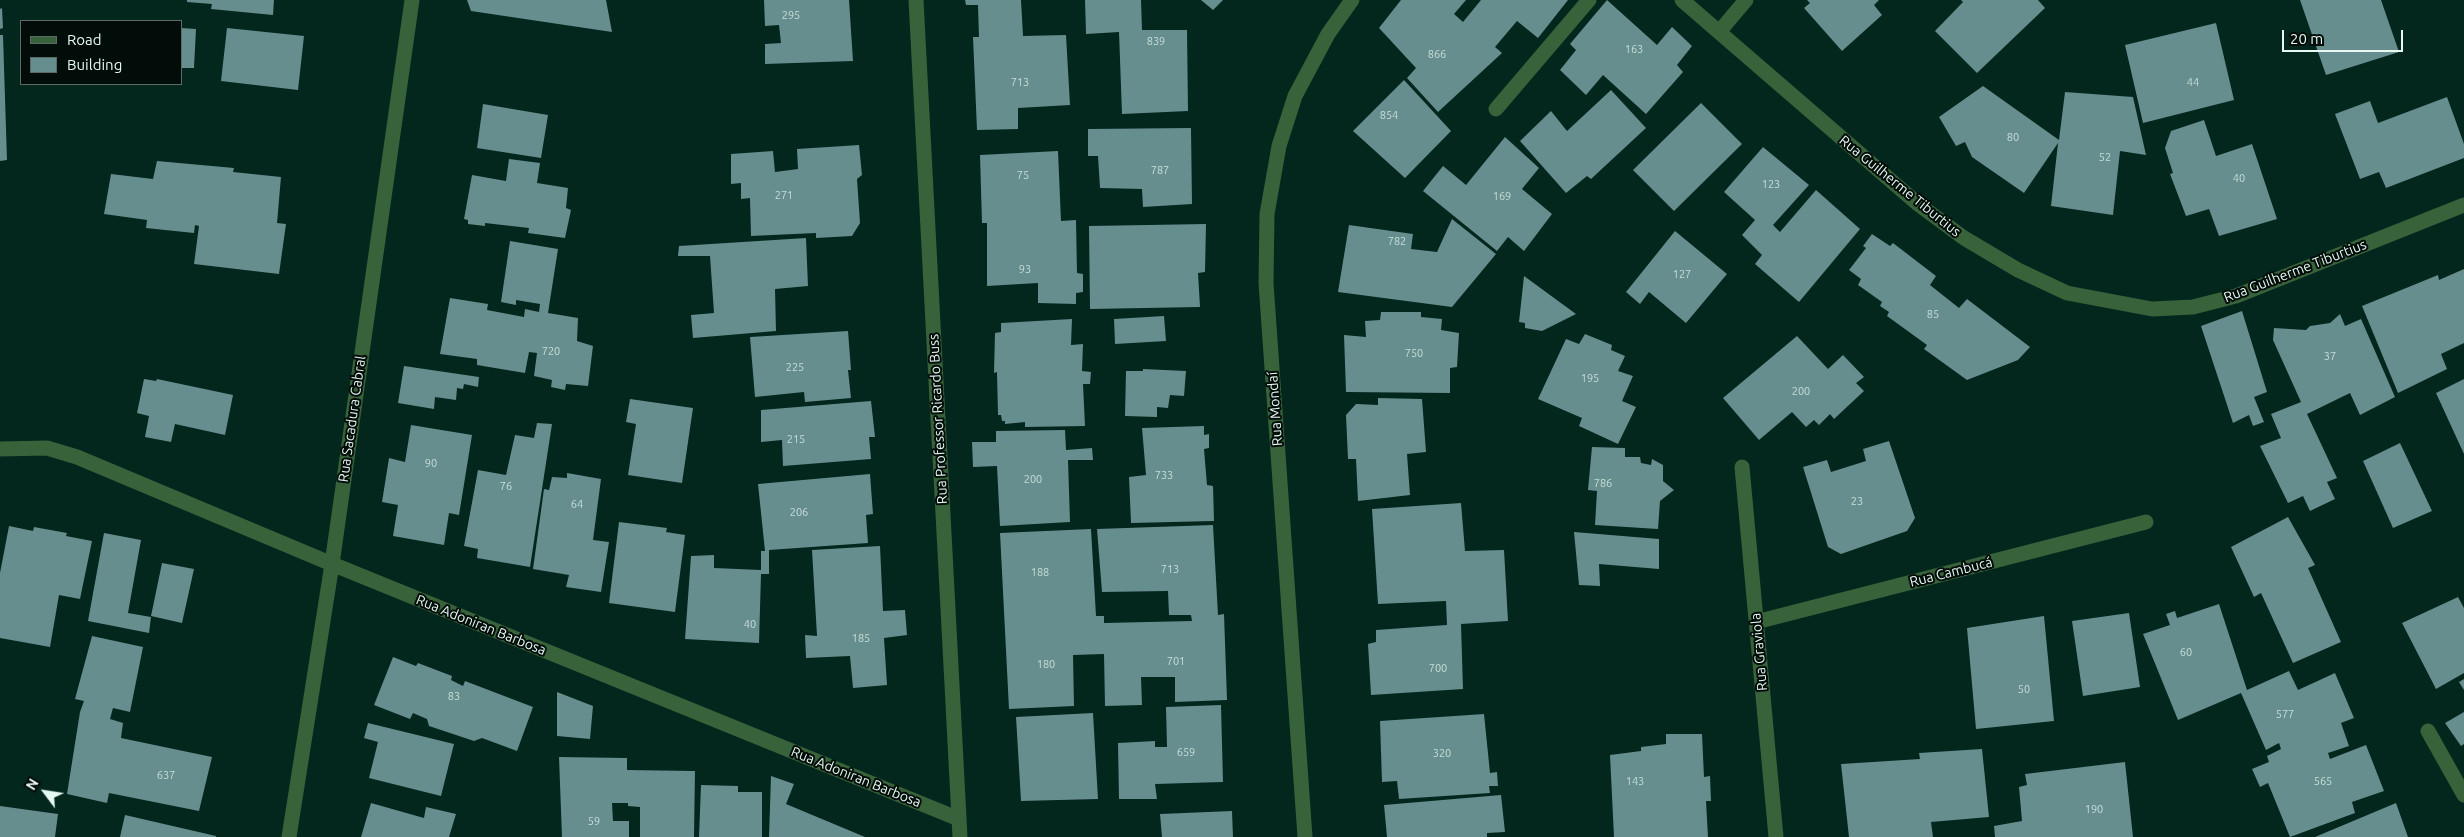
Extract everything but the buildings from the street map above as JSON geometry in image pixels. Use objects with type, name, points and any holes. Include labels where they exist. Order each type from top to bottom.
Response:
[{"type":"street","name":"Rua Sacadura Cabral","points":[[290,837],[332,564],[412,0]]},
{"type":"street","name":"Rua Professor Ricardo Buss","points":[[916,0],[960,837]]},
{"type":"street","name":"Rua Mondaí","points":[[1305,837],[1266,282],[1267,214],[1279,146],[1295,96],[1328,34],[1352,0]]},
{"type":"street","points":[[1496,109],[1589,0]]},
{"type":"street","name":"Rua Guilherme Tiburtius","points":[[1682,0],[1918,204],[1964,238],[2018,270],[2067,293],[2152,309],[2193,307],[2236,296],[2464,204]]},
{"type":"street","points":[[1719,32],[1746,0]]},
{"type":"street","name":"Rua Adoniran Barbosa","points":[[0,449],[47,448],[77,457],[332,564],[959,819]]},
{"type":"street","name":"Rua Graviola","points":[[1742,467],[1776,837]]},
{"type":"street","name":"Rua Cambucá","points":[[1756,622],[2146,522]]},
{"type":"street","points":[[2428,731],[2464,795]]}]
